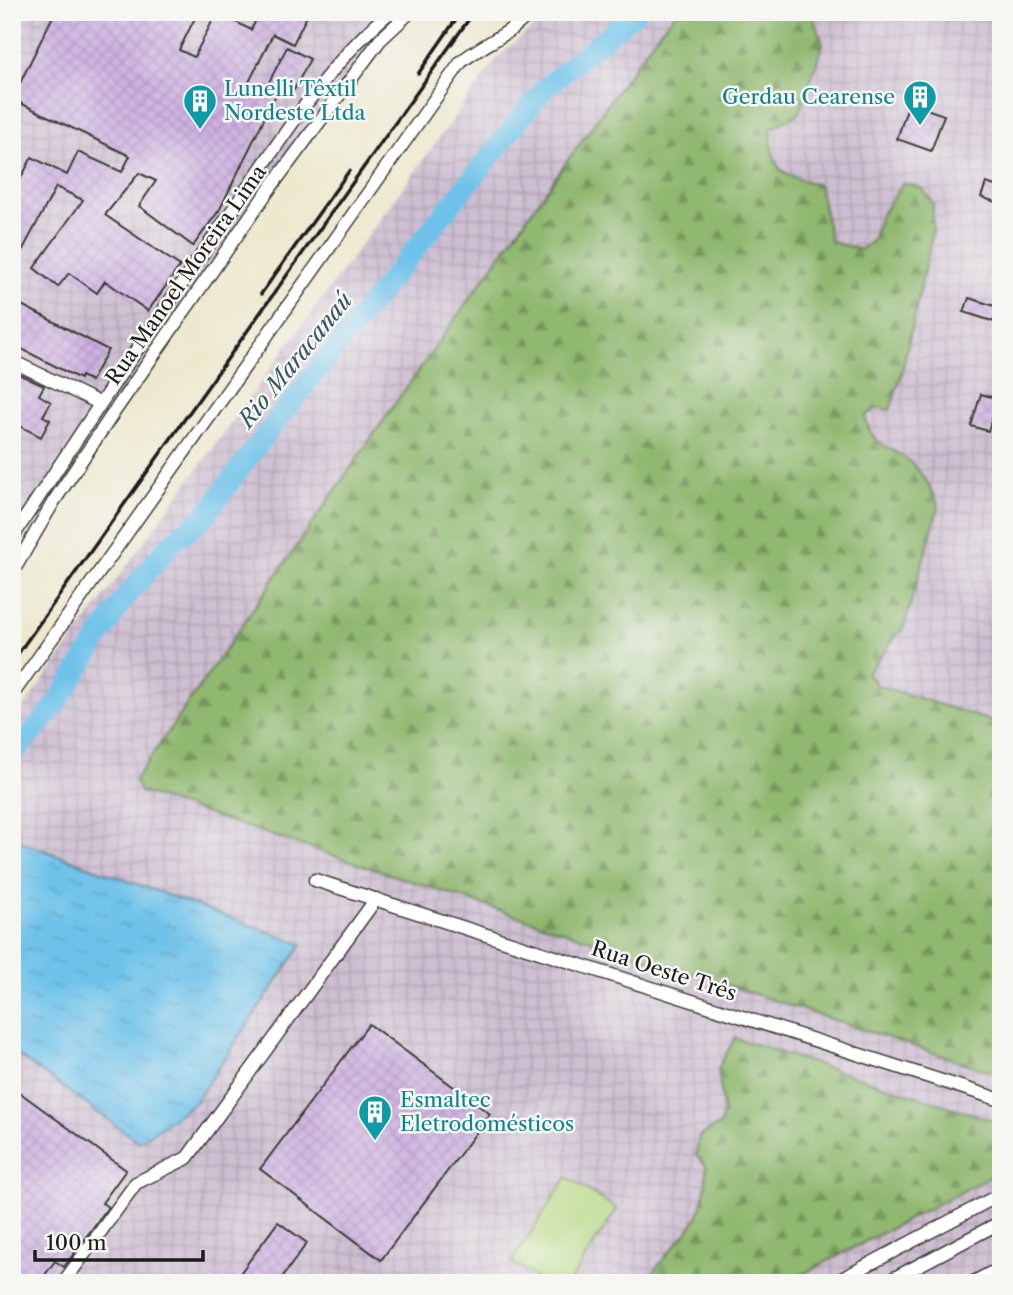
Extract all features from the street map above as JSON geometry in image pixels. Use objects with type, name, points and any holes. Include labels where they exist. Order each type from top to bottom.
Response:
[{"type":"street","name":"Rua Manoel Moreira Lima","points":[[12,538],[99,403],[306,104],[370,29],[390,12]]},
{"type":"street","name":"Rua Manoel Moreira Lima","points":[[12,573],[54,501],[114,412],[322,115],[380,40],[410,12]]},
{"type":"street","points":[[12,695],[461,62],[520,24],[529,12]]},
{"type":"street","points":[[306,104],[322,115]]},
{"type":"street","points":[[12,361],[99,403]]},
{"type":"street","name":"Rua Oeste Três","points":[[315,880],[1001,1100]]},
{"type":"street","points":[[63,1283],[136,1183],[187,1158],[376,899]]},
{"type":"street","points":[[834,1283],[1001,1194]]},
{"type":"street","points":[[885,1283],[1001,1222]]},
{"type":"street","points":[[972,1283],[990,1273],[1001,1276]]},
{"type":"shaded area","points":[[12,12],[393,12],[66,470],[12,559]]},
{"type":"shaded area","points":[[551,12],[1001,12],[1001,1283],[12,1283],[12,723],[499,56]]},
{"type":"green space","points":[[677,12],[811,12],[823,44],[799,113],[771,129],[772,144],[773,155],[780,169],[786,174],[819,185],[831,242],[861,250],[872,241],[880,217],[903,183],[922,188],[933,204],[933,230],[901,376],[890,410],[877,408],[865,416],[873,436],[918,470],[939,506],[904,626],[867,674],[877,685],[1001,724],[1001,1075],[140,792],[135,780],[399,398],[659,32]]},
{"type":"green space","points":[[735,1038],[1001,1123],[1001,1171],[786,1283],[647,1283],[688,1231],[702,1206],[706,1166],[696,1155],[699,1136],[720,1125],[724,1113],[718,1069]]},
{"type":"green space","points":[[567,1177],[617,1209],[569,1283],[545,1283],[512,1262]]},
{"type":"water","points":[[16,840],[302,944],[195,1102],[139,1142],[12,1051],[12,845]]},
{"type":"building","points":[[55,12],[198,12],[179,50],[194,57],[217,12],[251,30],[260,12],[309,12],[293,44],[273,34],[248,84],[264,92],[287,47],[310,59],[294,90],[281,84],[220,209],[193,246],[139,206],[156,181],[139,173],[105,215],[180,266],[148,311],[105,281],[97,293],[69,273],[58,287],[34,268],[83,200],[56,187],[12,270],[12,195],[32,157],[67,175],[78,152],[122,172],[130,156],[12,99]]},
{"type":"building","name":"Gerdau Cearense","points":[[909,103],[944,115],[931,151],[897,139]]},
{"type":"building","points":[[986,183],[1001,188],[1001,204],[981,197]]},
{"type":"building","points":[[969,298],[1001,308],[1001,324],[964,312]]},
{"type":"building","points":[[12,300],[108,350],[91,381],[81,376],[80,379],[12,344]]},
{"type":"building","points":[[12,371],[44,386],[39,395],[51,402],[43,416],[50,420],[41,437],[12,422]]},
{"type":"building","points":[[981,394],[998,399],[988,431],[971,426]]},
{"type":"building","name":"Esmaltec Eletrodomésticos","points":[[369,1024],[490,1114],[381,1260],[260,1169]]},
{"type":"building","points":[[12,1087],[126,1170],[102,1203],[108,1207],[64,1267],[55,1261],[39,1283],[12,1283]]},
{"type":"building","points":[[278,1222],[307,1243],[278,1283],[256,1283],[241,1272]]},
{"type":"building","points":[[235,1274],[236,1283],[210,1283],[210,1278]]},
{"type":"waterway","name":"Rio Maracanaú","points":[[12,755],[53,709],[125,598],[170,544],[204,517],[266,434],[546,87],[636,12]]},
{"type":"railway","points":[[418,74],[461,12]]},
{"type":"railway","points":[[12,662],[474,12]]},
{"type":"railway","points":[[261,294],[349,171]]},
{"type":"place","name":"Gerdau Cearense","points":[[920,127]]},
{"type":"place","name":"Lunelli Têxtil Nordeste Ltda","points":[[200,131]]},
{"type":"place","name":"Esmaltec Eletrodomésticos","points":[[375,1142]]}]
